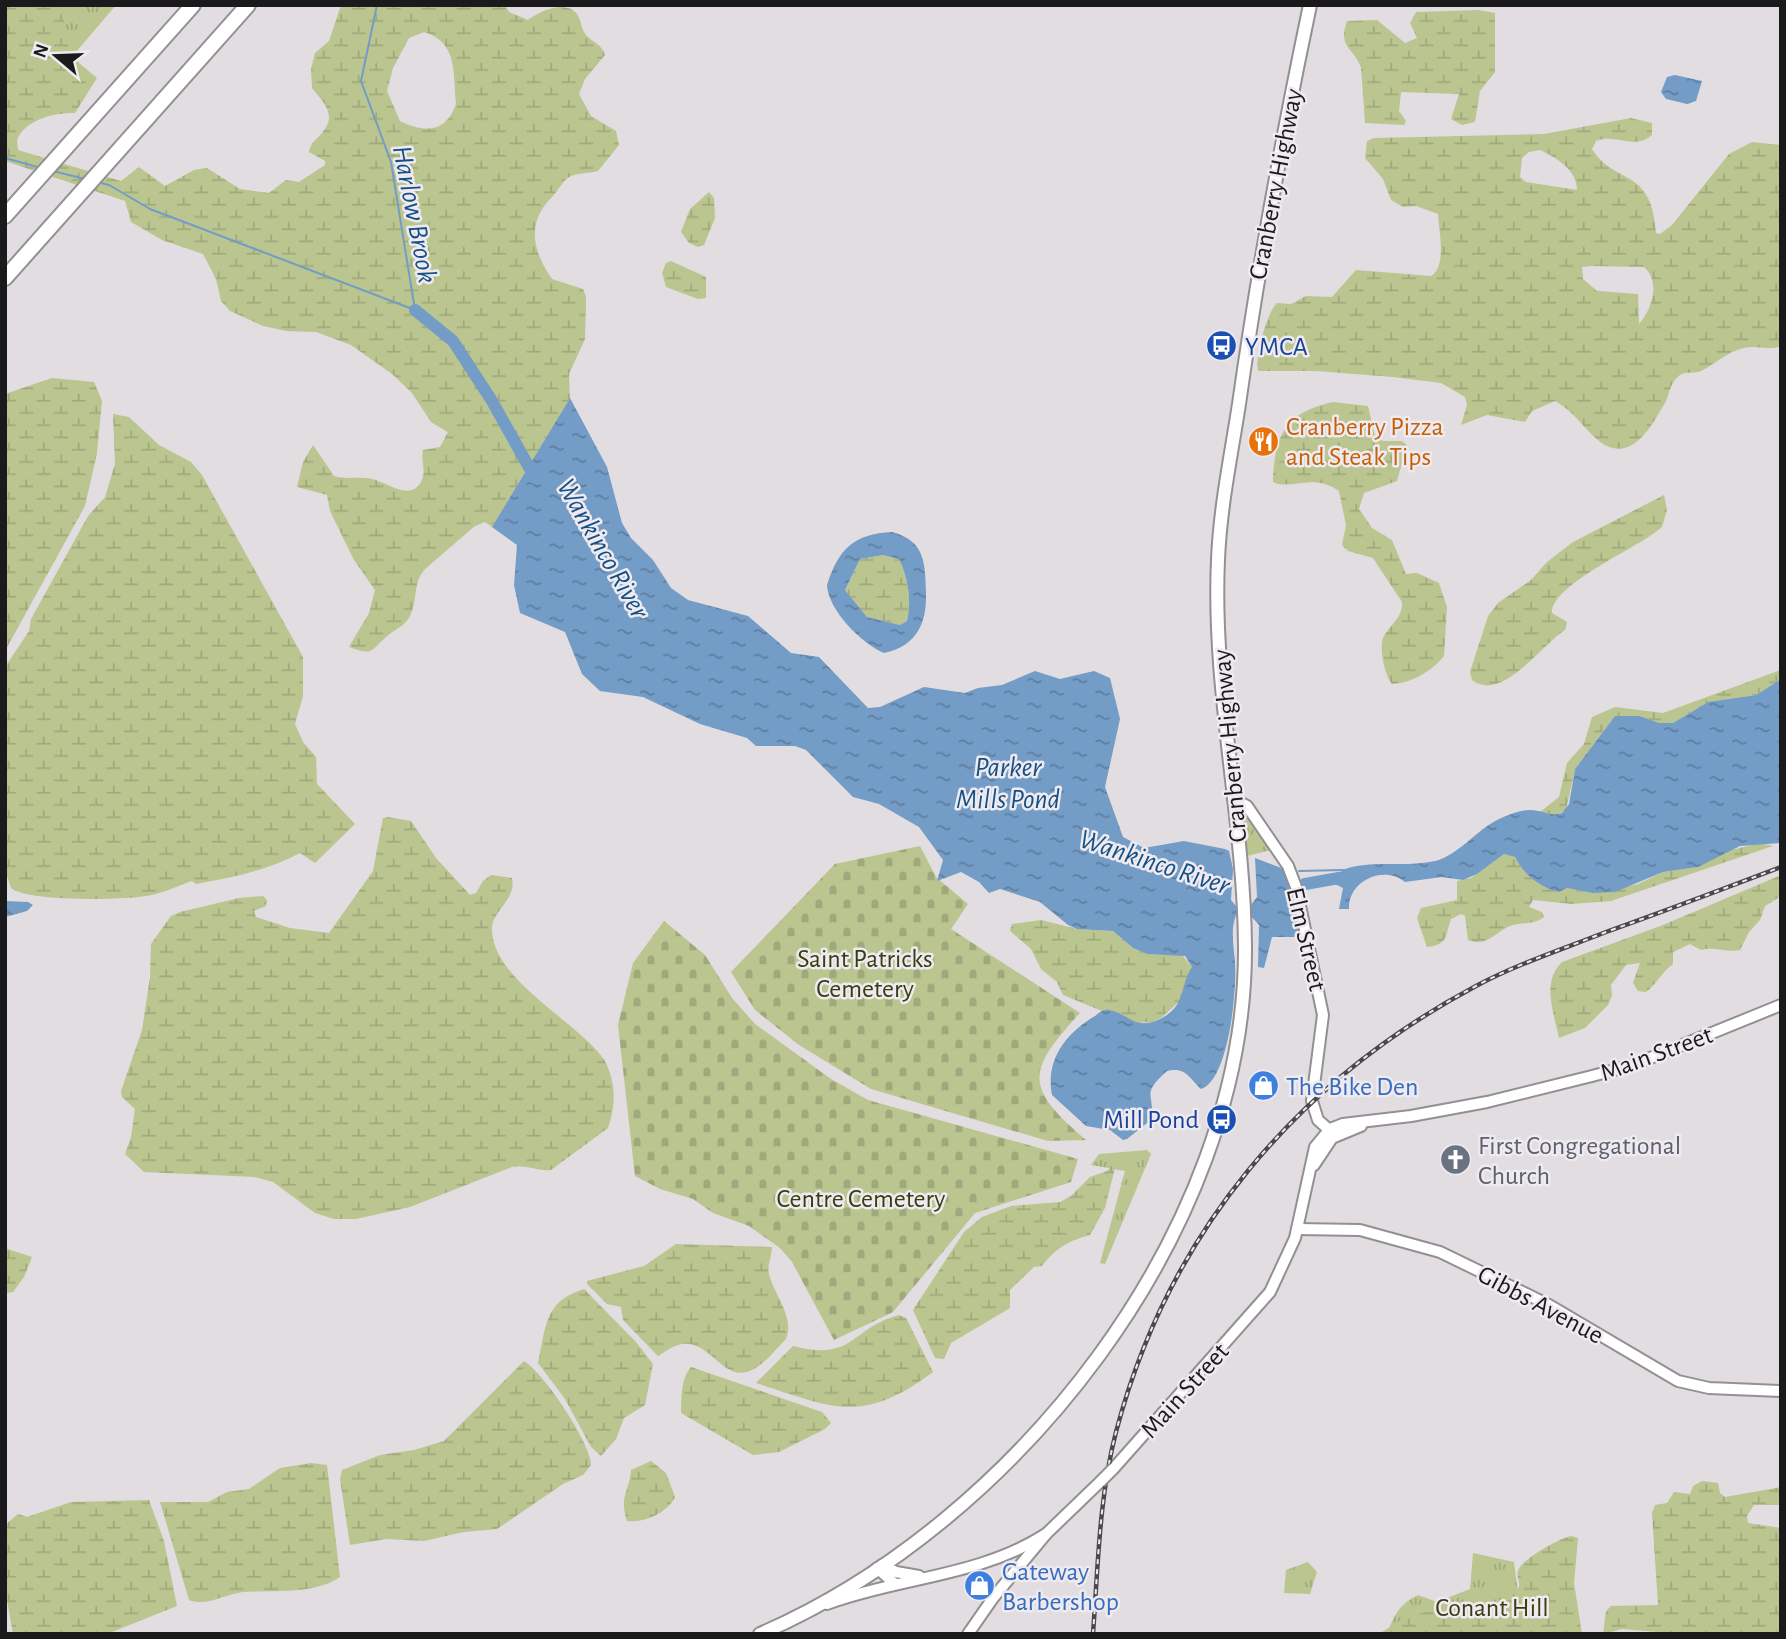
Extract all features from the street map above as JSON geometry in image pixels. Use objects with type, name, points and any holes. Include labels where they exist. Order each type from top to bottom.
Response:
[{"type":"highway","points":[[5,216],[192,5]]},
{"type":"highway","points":[[5,278],[248,5]]},
{"type":"main road","name":"Cranberry Highway","points":[[760,1634],[810,1610],[880,1566],[951,1512],[1004,1465],[1056,1408],[1108,1343],[1160,1257],[1200,1174],[1229,1085],[1243,999],[1244,917],[1221,679],[1219,551],[1263,236],[1310,5]]},
{"type":"main road","name":"Elm Street","points":[[1233,799],[1247,806],[1288,866],[1296,887],[1323,1015],[1312,1101],[1314,1113],[1322,1125],[1331,1130]]},
{"type":"main road","name":"Main Street","points":[[968,1634],[998,1591],[1046,1534],[1114,1468],[1270,1292],[1287,1260],[1311,1171],[1331,1130],[1487,1101],[1633,1065],[1781,1005]]},
{"type":"main road","name":"Gibbs Avenue","points":[[1297,1229],[1360,1230],[1440,1252],[1549,1305],[1678,1381],[1709,1388],[1781,1391]]},
{"type":"main road","points":[[810,1610],[895,1584],[1001,1559],[1046,1534]]},
{"type":"main road","points":[[1001,1559],[1011,1569],[1007,1580]]},
{"type":"main road","points":[[998,1591],[1001,1559]]},
{"type":"main road","points":[[880,1566],[908,1576],[935,1576]]},
{"type":"main road","points":[[880,1566],[895,1584]]},
{"type":"green space","points":[[5,5],[116,5],[37,98]]},
{"type":"green space","points":[[5,5],[58,5],[79,63],[97,78],[75,113],[50,116],[26,127],[17,140],[18,150],[121,181],[139,167],[165,186],[194,170],[207,168],[240,189],[269,193],[286,180],[299,182],[325,165],[325,161],[309,152],[312,143],[329,120],[327,109],[312,88],[311,69],[315,53],[329,41],[341,5],[505,5],[509,12],[528,20],[553,8],[572,10],[577,14],[586,35],[605,55],[585,79],[579,94],[591,116],[616,131],[619,145],[598,171],[568,177],[544,206],[536,226],[536,247],[552,279],[583,289],[586,297],[585,339],[569,374],[570,398],[492,527],[485,522],[475,526],[425,569],[419,578],[414,606],[407,621],[373,650],[366,652],[349,647],[369,613],[375,590],[354,560],[330,511],[327,495],[297,487],[303,462],[313,445],[334,476],[367,478],[400,490],[413,490],[423,477],[423,450],[440,447],[448,432],[431,422],[412,393],[392,374],[351,345],[316,332],[286,331],[263,326],[230,311],[221,301],[216,279],[203,254],[162,240],[131,222],[125,201],[5,161]],"holes":[[[424,32],[443,43],[452,60],[456,104],[447,121],[426,129],[400,121],[387,91],[393,68],[409,38]]]},
{"type":"green space","points":[[1479,10],[1495,13],[1495,72],[1480,91],[1475,122],[1462,125],[1451,119],[1459,94],[1401,92],[1399,111],[1406,121],[1404,125],[1365,123],[1361,68],[1344,37],[1347,21],[1377,20],[1405,43],[1417,38],[1410,23],[1416,12]]},
{"type":"green space","points":[[1631,118],[1652,123],[1652,135],[1645,140],[1632,142],[1603,139],[1596,141],[1592,149],[1601,160],[1640,187],[1648,197],[1656,233],[1660,234],[1672,225],[1729,154],[1752,142],[1781,145],[1781,346],[1738,350],[1701,371],[1680,375],[1672,384],[1655,420],[1642,437],[1626,448],[1617,449],[1601,443],[1555,401],[1532,411],[1525,422],[1487,415],[1461,425],[1467,405],[1465,397],[1441,383],[1316,371],[1258,371],[1263,335],[1269,315],[1277,303],[1291,304],[1306,296],[1332,297],[1356,270],[1431,276],[1439,265],[1441,248],[1438,214],[1416,206],[1403,207],[1391,200],[1383,179],[1365,158],[1367,141],[1374,138],[1544,134]],"holes":[[[1540,150],[1570,171],[1577,190],[1526,182],[1520,177],[1522,158],[1529,152]],[[1582,267],[1644,267],[1649,273],[1653,296],[1648,311],[1639,324],[1638,294],[1597,291],[1583,279]]]},
{"type":"green space","points":[[709,192],[714,198],[715,218],[704,245],[698,247],[689,243],[681,232],[690,209]]},
{"type":"green space","points":[[671,261],[706,277],[706,298],[698,299],[666,287],[662,273],[666,263]]},
{"type":"green space","points":[[52,378],[94,382],[102,401],[97,453],[85,506],[5,651],[5,394]]},
{"type":"green space","points":[[1333,402],[1368,406],[1375,437],[1383,441],[1402,441],[1407,445],[1397,481],[1364,493],[1359,509],[1372,528],[1392,540],[1406,574],[1417,573],[1439,583],[1447,607],[1444,656],[1428,671],[1407,682],[1392,684],[1382,653],[1382,641],[1399,616],[1402,602],[1373,558],[1348,551],[1342,545],[1346,525],[1339,491],[1320,483],[1287,485],[1273,482],[1276,451],[1285,429],[1303,413]]},
{"type":"green space","points":[[113,414],[129,417],[159,445],[191,462],[202,475],[303,657],[303,696],[295,724],[303,742],[316,757],[317,784],[355,824],[315,863],[300,853],[250,873],[196,884],[192,881],[157,894],[134,897],[55,898],[21,893],[11,888],[5,870],[5,667],[29,631],[31,619],[88,516],[105,497],[115,464]]},
{"type":"green space","points":[[1664,495],[1667,510],[1662,527],[1580,579],[1555,602],[1552,613],[1567,622],[1565,630],[1508,679],[1484,685],[1472,680],[1470,672],[1488,616],[1498,603],[1531,580],[1547,562],[1573,542]]},
{"type":"green space","points":[[883,555],[899,559],[907,581],[907,621],[900,625],[867,617],[845,590],[860,559]]},
{"type":"green space","points":[[1781,670],[1781,679],[1756,695],[1708,702],[1673,723],[1660,724],[1639,716],[1615,716],[1575,769],[1566,810],[1557,815],[1540,812],[1559,797],[1567,763],[1584,744],[1592,717],[1615,707],[1663,713]]},
{"type":"green space","points":[[1239,800],[1279,848],[1247,856]]},
{"type":"green space","points":[[383,818],[411,821],[436,858],[470,895],[476,893],[483,881],[491,875],[512,878],[511,893],[492,925],[497,951],[523,985],[577,1032],[605,1061],[614,1094],[608,1128],[551,1170],[512,1167],[410,1207],[356,1219],[334,1219],[315,1213],[273,1182],[255,1177],[144,1172],[125,1154],[131,1137],[135,1109],[122,1097],[121,1091],[142,1030],[150,977],[151,944],[171,916],[180,912],[239,898],[263,896],[267,900],[266,906],[254,911],[256,917],[290,928],[329,933],[373,871]]},
{"type":"green space","points":[[1760,843],[1773,846],[1611,901],[1572,904],[1533,900],[1529,907],[1542,912],[1544,917],[1507,927],[1481,942],[1468,940],[1465,916],[1461,914],[1451,919],[1443,941],[1427,947],[1417,918],[1421,908],[1457,900],[1457,881],[1471,878],[1504,854],[1515,857],[1528,875],[1545,887],[1559,892],[1567,888],[1592,893],[1638,884],[1663,872],[1698,867],[1723,852]]},
{"type":"green space","name":"Saint Patricks Cemetery","points":[[920,846],[936,877],[968,904],[951,929],[1080,1013],[1049,1050],[1042,1065],[1040,1079],[1043,1092],[1051,1106],[1086,1140],[1048,1141],[871,1089],[799,1045],[755,1010],[731,972],[835,864]]},
{"type":"green space","points":[[1781,875],[1781,896],[1765,906],[1760,920],[1749,932],[1740,950],[1701,950],[1690,944],[1673,952],[1673,964],[1646,992],[1638,991],[1633,983],[1640,963],[1626,965],[1611,985],[1612,996],[1608,1005],[1585,1028],[1559,1038],[1552,1008],[1551,988],[1552,979],[1562,962],[1663,925]]},
{"type":"green space","points":[[1041,920],[1077,929],[1113,931],[1133,948],[1147,954],[1182,955],[1192,967],[1181,1000],[1161,1018],[1152,1022],[1134,1023],[1109,1010],[1102,1011],[1063,995],[1057,982],[1041,969],[1031,949],[1010,931],[1012,924]]},
{"type":"green space","name":"Centre Cemetery","points":[[664,921],[705,955],[732,998],[755,1024],[831,1079],[868,1100],[1078,1159],[1071,1182],[975,1213],[893,1312],[834,1340],[792,1262],[780,1248],[749,1226],[713,1213],[693,1199],[660,1189],[635,1176],[618,1025],[633,963]]},
{"type":"green space","points":[[1147,1150],[1151,1154],[1105,1264],[1100,1263],[1125,1171],[1091,1165],[1099,1154]]},
{"type":"green space","points":[[1117,1160],[1105,1208],[1090,1235],[1063,1246],[1042,1266],[1034,1267],[1010,1290],[1010,1308],[951,1343],[944,1359],[935,1358],[913,1310],[964,1232],[982,1217],[1011,1206],[1060,1202],[1071,1196],[1090,1177],[1107,1171]]},
{"type":"green space","points":[[676,1244],[772,1247],[769,1274],[786,1314],[788,1331],[786,1339],[758,1367],[747,1372],[738,1372],[721,1364],[698,1346],[688,1344],[675,1346],[658,1356],[623,1320],[621,1307],[607,1304],[587,1284],[587,1281],[644,1266]]},
{"type":"green space","points":[[5,1248],[32,1257],[24,1277],[13,1292],[6,1293]]},
{"type":"green space","points":[[584,1289],[636,1342],[653,1364],[645,1405],[624,1418],[616,1439],[601,1456],[591,1447],[565,1399],[538,1363],[546,1327],[554,1308],[571,1294]]},
{"type":"green space","points":[[899,1315],[906,1318],[933,1372],[886,1400],[865,1406],[846,1407],[805,1399],[756,1383],[793,1346],[813,1350],[841,1347],[870,1328]]},
{"type":"green space","points":[[524,1361],[554,1393],[575,1425],[591,1465],[583,1475],[563,1484],[497,1529],[464,1532],[424,1541],[386,1539],[350,1545],[340,1479],[342,1470],[380,1455],[414,1450],[444,1441]]},
{"type":"green space","points":[[691,1367],[822,1412],[831,1423],[825,1429],[779,1452],[753,1455],[681,1413],[683,1383]]},
{"type":"green space","points":[[651,1461],[666,1473],[675,1497],[667,1508],[655,1516],[627,1521],[624,1500],[631,1470]]},
{"type":"green space","points":[[311,1463],[327,1465],[340,1577],[330,1583],[306,1589],[243,1592],[202,1602],[189,1600],[160,1502],[208,1502],[227,1492],[249,1489],[280,1468]]},
{"type":"green space","points":[[1702,1481],[1718,1483],[1720,1493],[1725,1497],[1781,1487],[1781,1505],[1754,1505],[1747,1516],[1748,1523],[1781,1528],[1781,1634],[1681,1634],[1622,1629],[1603,1634],[1606,1611],[1611,1606],[1658,1605],[1652,1513],[1655,1505],[1667,1503],[1674,1492],[1690,1494],[1693,1486]]},
{"type":"green space","points":[[149,1500],[164,1541],[177,1606],[107,1634],[13,1634],[5,1589],[5,1525],[18,1514],[27,1517],[71,1502]]},
{"type":"green space","points":[[1571,1536],[1578,1538],[1574,1583],[1582,1634],[1379,1634],[1404,1618],[1456,1604],[1481,1606],[1499,1601],[1519,1587],[1520,1566],[1550,1545]]},
{"type":"green space","name":"Conant Hill","points":[[1473,1553],[1514,1562],[1523,1634],[1387,1634],[1398,1611],[1418,1595],[1437,1602],[1470,1589]]},
{"type":"green space","points":[[1308,1562],[1317,1572],[1310,1594],[1284,1593],[1286,1570]]},
{"type":"water","points":[[1675,75],[1702,81],[1696,101],[1687,104],[1666,99],[1661,92],[1667,77]]},
{"type":"water","name":"Parker Mills Pond","points":[[570,398],[607,467],[622,523],[631,538],[653,560],[671,588],[688,600],[748,616],[791,653],[819,657],[868,708],[880,707],[924,687],[965,693],[978,688],[1002,685],[1035,671],[1060,679],[1094,671],[1110,678],[1120,719],[1105,787],[1123,837],[1144,848],[1184,841],[1229,851],[1233,869],[1231,900],[1236,906],[1250,906],[1257,897],[1255,858],[1284,869],[1288,876],[1301,937],[1272,937],[1264,968],[1258,967],[1259,925],[1249,914],[1236,915],[1233,933],[1233,1012],[1225,1052],[1211,1082],[1201,1089],[1183,1072],[1167,1071],[1151,1089],[1152,1119],[1127,1139],[1123,1140],[1110,1130],[1086,1126],[1052,1095],[1052,1070],[1060,1049],[1075,1031],[1103,1011],[1116,1012],[1133,1021],[1144,1023],[1169,1014],[1179,1002],[1192,967],[1185,956],[1147,954],[1133,948],[1113,931],[1077,929],[1040,902],[1000,889],[989,893],[979,882],[961,872],[937,881],[943,860],[919,827],[879,804],[853,797],[806,750],[795,746],[756,746],[747,738],[700,724],[643,697],[600,691],[582,674],[565,632],[520,613],[514,585],[517,545],[492,527]]},
{"type":"water","points":[[892,532],[903,536],[917,547],[924,562],[926,581],[926,603],[918,632],[905,645],[884,653],[866,642],[848,625],[833,605],[827,585],[837,561],[850,545],[879,533]],"holes":[[[883,555],[899,559],[908,589],[907,621],[900,625],[867,617],[845,590],[860,559]]]},
{"type":"water","points":[[1781,679],[1781,843],[1740,846],[1698,867],[1663,872],[1615,892],[1592,893],[1567,888],[1559,892],[1545,887],[1528,875],[1515,857],[1504,854],[1477,874],[1463,880],[1442,877],[1405,882],[1388,875],[1369,878],[1355,890],[1349,909],[1339,909],[1343,888],[1333,883],[1343,877],[1342,870],[1365,865],[1435,861],[1452,853],[1491,824],[1510,814],[1530,810],[1562,813],[1569,804],[1575,769],[1615,716],[1639,716],[1659,723],[1673,723],[1708,702],[1756,695]]},
{"type":"water","points":[[5,901],[28,902],[33,905],[27,911],[5,917]]},
{"type":"waterway","name":"Wankinco River","points":[[97,182],[109,185],[150,209],[415,310],[391,162],[361,81],[377,5]]},
{"type":"waterway","name":"Wankinco River","points":[[5,158],[41,168]]},
{"type":"waterway","name":"Wankinco River","points":[[53,171],[85,179]]},
{"type":"waterway","name":"Wankinco River","points":[[415,310],[453,341],[492,401],[535,478]]},
{"type":"waterway","points":[[1299,871],[1343,870]]},
{"type":"waterway","name":"Wankinco River","points":[[1305,884],[1356,875]]},
{"type":"railway","points":[[1093,1634],[1100,1532],[1110,1457],[1139,1360],[1169,1292],[1205,1229],[1248,1171],[1297,1117],[1351,1068],[1411,1025],[1476,986],[1540,957],[1781,867]]},
{"type":"place","name":"YMCA","points":[[1222,346]]},
{"type":"place","name":"Cranberry Pizza and Steak Tips","points":[[1263,441]]},
{"type":"place","name":"The Bike Den","points":[[1263,1086]]},
{"type":"place","name":"Mill Pond","points":[[1222,1119]]},
{"type":"place","name":"First Congregational Church","points":[[1455,1160]]},
{"type":"place","name":"Gateway Barbershop","points":[[979,1586]]},
{"type":"water label","name":"Harlow Brook","points":[[416,214]]}]
